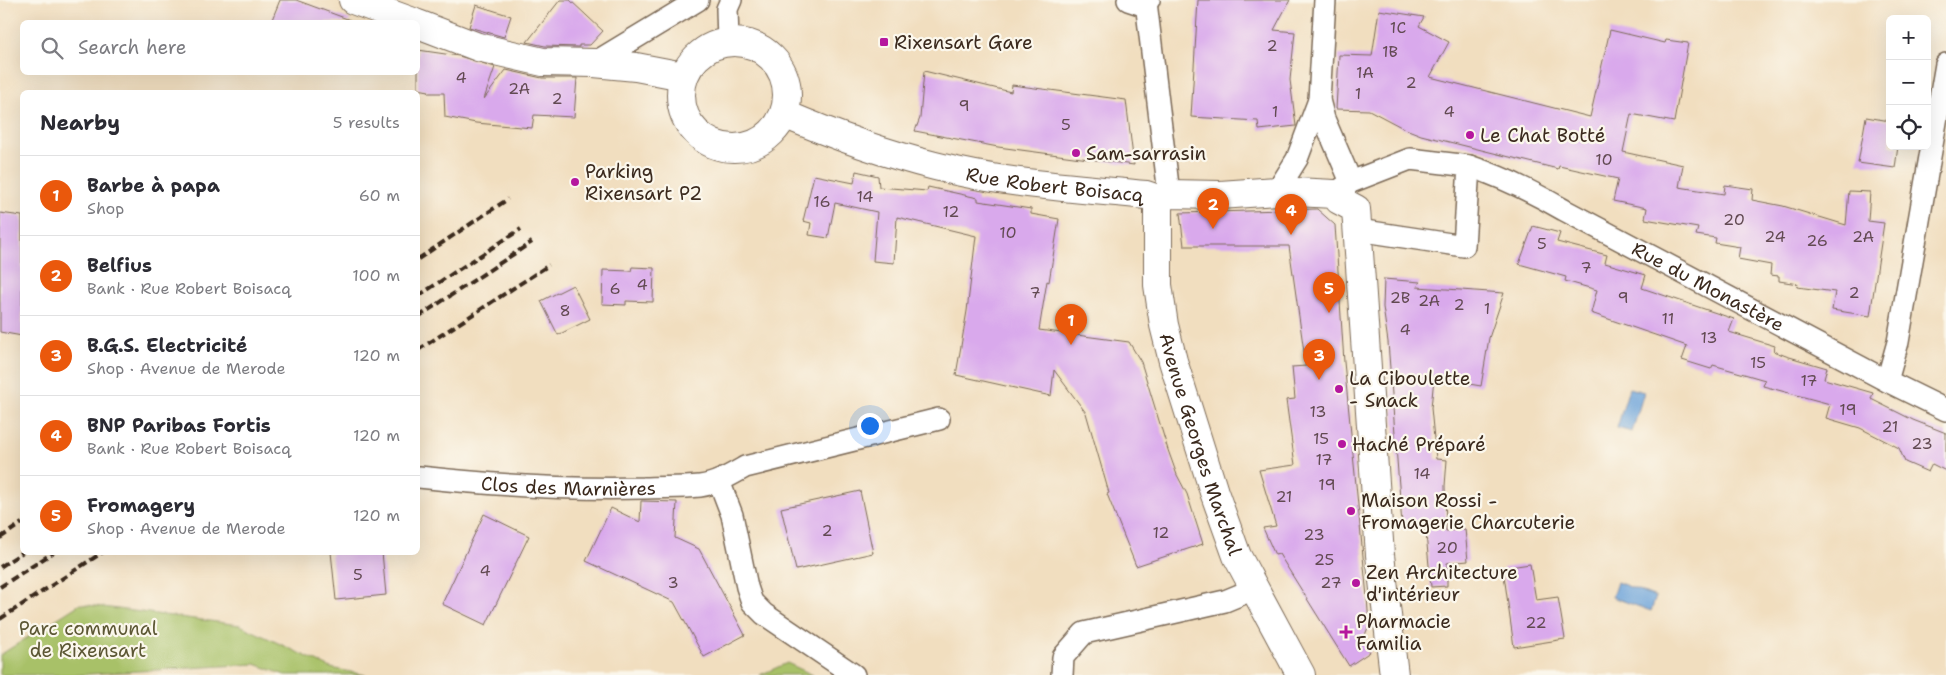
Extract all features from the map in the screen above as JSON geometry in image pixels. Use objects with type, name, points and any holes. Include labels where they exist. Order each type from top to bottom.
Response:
[{"type":"street","points":[[353,0],[408,20]]},
{"type":"street","points":[[594,63],[698,0]]},
{"type":"street","points":[[728,41],[727,9],[731,0]]},
{"type":"street","points":[[1277,191],[1297,159],[1319,100],[1325,0]]},
{"type":"street","points":[[1141,1],[1164,196]]},
{"type":"street","points":[[420,25],[478,47],[543,62],[594,63],[636,67],[683,76]]},
{"type":"street","points":[[728,41],[744,43],[760,49],[776,65],[784,80],[788,99],[784,114],[774,132],[756,143],[738,149],[720,147],[703,139],[688,124],[681,93],[683,76],[698,55],[716,44],[728,41]]},
{"type":"street","points":[[1887,381],[1898,342],[1941,118],[1946,64]]},
{"type":"street","points":[[1319,100],[1342,188],[1339,200],[1356,209],[1380,555],[1394,675]]},
{"type":"street","name":"Rue Robert Boisacq","points":[[784,114],[847,140],[936,167],[1002,179],[1164,196],[1342,188]]},
{"type":"street","name":"Rue du Monastère","points":[[1342,188],[1410,159],[1469,166],[1496,175],[1531,190],[1564,210],[1887,381],[1946,410]]},
{"type":"street","points":[[1358,230],[1464,246],[1469,166]]},
{"type":"street","name":"Avenue Georges Marchal","points":[[1164,196],[1158,285],[1164,325],[1214,492],[1237,556],[1301,675]]},
{"type":"street","name":"Clos des Marnières","points":[[420,477],[488,485],[613,489],[700,486],[719,481],[745,467],[939,419]]},
{"type":"street","points":[[719,481],[732,514],[747,587],[752,602],[764,614],[854,675]]},
{"type":"street","points":[[1062,675],[1063,657],[1084,633],[1226,601],[1254,589]]},
{"type":"green space","name":"Parc communal de Rixensart","points":[[80,604],[240,625],[331,668],[366,675],[285,675],[255,664],[74,675],[0,675],[0,655]]},
{"type":"green space","points":[[787,663],[813,675],[760,675]]},
{"type":"water","points":[[1629,388],[1644,392],[1632,432],[1617,428]]},
{"type":"water","points":[[1617,582],[1656,597],[1651,611],[1612,597]]},
{"type":"building","points":[[280,0],[296,0],[350,20],[272,20]]},
{"type":"building","points":[[560,0],[570,0],[603,31],[590,45],[579,45],[579,47],[545,46],[527,42]]},
{"type":"building","points":[[1198,0],[1290,0],[1274,30],[1295,32],[1290,80],[1296,126],[1259,130],[1258,121],[1191,117]]},
{"type":"building","points":[[476,5],[511,16],[504,37],[469,27]]},
{"type":"building","points":[[1379,10],[1424,17],[1419,26],[1449,42],[1430,77],[1590,117],[1610,30],[1665,43],[1666,40],[1688,43],[1674,122],[1631,114],[1623,152],[1683,165],[1679,187],[1724,194],[1725,185],[1753,189],[1752,200],[1783,206],[1846,225],[1849,191],[1870,192],[1868,221],[1884,223],[1870,316],[1832,310],[1835,292],[1797,287],[1798,284],[1779,281],[1779,276],[1770,275],[1771,265],[1738,259],[1740,247],[1715,243],[1716,238],[1696,235],[1698,228],[1645,219],[1647,208],[1613,201],[1618,179],[1559,166],[1558,169],[1421,135],[1369,110],[1336,109],[1339,55],[1372,56]]},
{"type":"building","points":[[420,50],[459,56],[495,67],[484,99],[506,70],[542,78],[577,78],[574,117],[534,115],[532,128],[476,123],[445,117],[444,93],[428,93],[429,91],[418,89]]},
{"type":"building","points":[[924,71],[1011,92],[1012,85],[1126,100],[1134,165],[998,147],[915,131],[920,118]]},
{"type":"building","points":[[1866,117],[1886,120],[1886,150],[1897,150],[1895,168],[1858,163]]},
{"type":"building","points":[[856,171],[878,176],[879,187],[927,191],[928,187],[978,198],[978,201],[1031,209],[1031,214],[1059,219],[1039,330],[1129,342],[1141,362],[1168,450],[1177,475],[1187,494],[1203,544],[1136,566],[1107,494],[1109,493],[1086,413],[1054,370],[1051,396],[956,375],[967,311],[976,236],[897,217],[894,263],[873,261],[877,212],[835,203],[828,238],[809,235],[811,223],[803,221],[814,175],[854,183]]},
{"type":"building","points":[[1317,209],[1335,225],[1344,362],[1369,625],[1363,640],[1370,652],[1349,666],[1279,554],[1275,555],[1263,528],[1276,526],[1259,470],[1295,465],[1286,400],[1295,399],[1292,367],[1306,366],[1289,246],[1184,246],[1180,213]]},
{"type":"building","points":[[0,213],[20,216],[20,336],[0,332]]},
{"type":"building","points":[[1533,226],[1560,233],[1557,242],[1607,255],[1605,263],[1646,275],[1642,288],[1734,319],[1729,332],[1775,346],[1773,351],[1786,356],[1827,368],[1824,379],[1873,393],[1871,399],[1913,420],[1946,433],[1946,471],[1932,464],[1928,472],[1905,462],[1899,448],[1860,428],[1826,418],[1830,404],[1763,386],[1765,380],[1713,365],[1711,369],[1682,360],[1687,346],[1591,313],[1597,290],[1565,281],[1566,277],[1519,264]]},
{"type":"building","points":[[632,267],[654,268],[653,302],[626,301],[626,305],[602,304],[603,270],[631,271]]},
{"type":"building","points":[[1384,279],[1420,282],[1417,287],[1504,293],[1489,338],[1481,386],[1434,378],[1431,408],[1436,459],[1447,460],[1445,486],[1446,531],[1465,529],[1468,561],[1447,563],[1447,586],[1431,587],[1425,523],[1402,525],[1388,342],[1383,307]]},
{"type":"building","points":[[573,285],[590,319],[558,335],[541,301]]},
{"type":"building","points":[[860,491],[873,553],[796,570],[781,508]]},
{"type":"building","points":[[641,501],[677,502],[675,538],[699,549],[745,635],[704,657],[674,602],[586,561],[611,508],[640,522]]},
{"type":"building","points":[[484,514],[529,536],[486,625],[442,604]]},
{"type":"building","points":[[331,555],[382,555],[386,595],[336,600]]},
{"type":"building","points":[[1530,564],[1536,600],[1558,597],[1565,639],[1514,647],[1503,568]]},
{"type":"railway","points":[[420,258],[508,199]]},
{"type":"railway","points":[[420,295],[521,229]]},
{"type":"railway","points":[[420,316],[532,242]]},
{"type":"railway","points":[[420,349],[549,265]]},
{"type":"railway","points":[[0,538],[20,524]]},
{"type":"railway","points":[[0,567],[20,554]]},
{"type":"railway","points":[[0,587],[49,555]]},
{"type":"railway","points":[[0,619],[98,555]]},
{"type":"place","name":"Rixensart Gare","points":[[884,42]]},
{"type":"place","name":"Le Chat Botté","points":[[1470,135]]},
{"type":"place","name":"Sam-sarrasin","points":[[1076,153]]},
{"type":"place","name":"Parking Rixensart P2","points":[[575,182]]},
{"type":"place","name":"Belfius","points":[[1213,229]]},
{"type":"place","name":"BNP Paribas Fortis","points":[[1291,235]]},
{"type":"place","name":"Fromagery","points":[[1329,313]]},
{"type":"place","name":"Barbe à papa","points":[[1071,345]]},
{"type":"place","name":"B.G.S. Electricité","points":[[1319,380]]},
{"type":"place","name":"La Ciboulette - Snack","points":[[1339,389]]},
{"type":"place","name":"Haché Préparé","points":[[1342,444]]},
{"type":"place","name":"Maison Rossi - Fromagerie Charcuterie","points":[[1351,511]]},
{"type":"place","name":"Zen Architecture d'intérieur","points":[[1356,583]]},
{"type":"place","name":"Pharmacie Familia","points":[[1346,632]]}]
